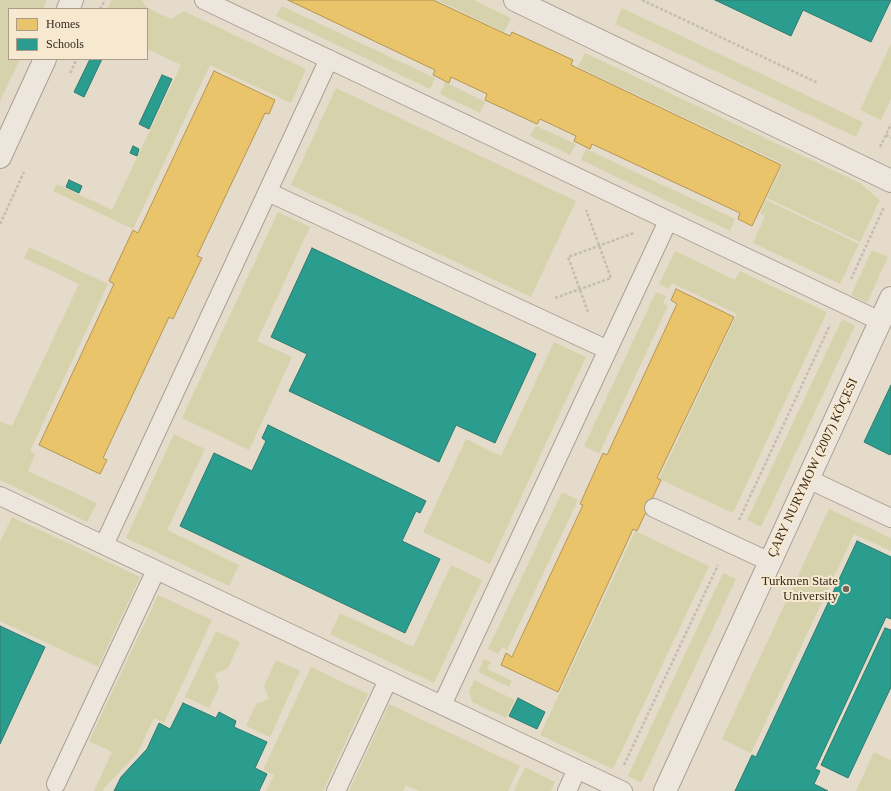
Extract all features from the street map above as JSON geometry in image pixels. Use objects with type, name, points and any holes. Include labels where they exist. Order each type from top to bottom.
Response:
[{"type":"street","points":[[515,0],[891,180]]},
{"type":"street","points":[[0,157],[45,60]]},
{"type":"street","name":"ÇARY NURYMOW (2007) KÖÇESI","points":[[665,791],[891,298]]},
{"type":"lane","points":[[204,0],[880,321]]},
{"type":"lane","points":[[104,545],[329,59]]},
{"type":"lane","points":[[268,192],[534,316],[611,344]]},
{"type":"lane","points":[[442,705],[668,221]]},
{"type":"lane","points":[[808,479],[891,518]]},
{"type":"lane","points":[[0,496],[619,789]]},
{"type":"lane","points":[[654,508],[770,562]]},
{"type":"lane","points":[[56,784],[156,570]]},
{"type":"lane","points":[[336,791],[388,680]]},
{"type":"lane","points":[[566,791],[577,769]]},
{"type":"path","points":[[642,0],[818,83]]},
{"type":"path","points":[[879,149],[891,124]]},
{"type":"path","points":[[886,135],[891,138]]},
{"type":"path","points":[[534,316],[540,304],[611,278],[583,201],[591,184]]},
{"type":"path","points":[[619,789],[728,543],[884,207]]},
{"type":"path","points":[[611,344],[594,328],[568,257],[639,232],[659,241]]},
{"type":"shaded area","points":[[0,0],[47,0],[43,8],[8,8],[8,60],[20,60],[0,101]]},
{"type":"shaded area","points":[[112,0],[142,0],[146,7],[171,19],[184,11],[306,69],[291,103],[210,65],[133,229],[53,191],[57,184],[112,210],[181,65],[148,49],[148,8],[108,8]]},
{"type":"shaded area","points":[[437,0],[474,0],[511,18],[504,32]]},
{"type":"shaded area","points":[[282,6],[435,78],[430,89],[276,16]]},
{"type":"shaded area","points":[[622,8],[863,122],[856,137],[615,24]]},
{"type":"shaded area","points":[[891,44],[891,99],[881,120],[860,110]]},
{"type":"shaded area","points":[[585,53],[860,183],[880,200],[860,242],[767,198],[783,164],[578,67]]},
{"type":"shaded area","points":[[445,82],[485,102],[480,113],[440,94]]},
{"type":"shaded area","points":[[336,88],[576,201],[531,297],[291,185]]},
{"type":"shaded area","points":[[536,126],[576,144],[570,155],[530,136]]},
{"type":"shaded area","points":[[586,149],[735,219],[730,231],[581,160]]},
{"type":"shaded area","points":[[766,200],[859,244],[840,284],[753,243],[765,216],[760,213]]},
{"type":"shaded area","points":[[278,212],[310,227],[257,341],[292,357],[249,450],[182,418]]},
{"type":"shaded area","points":[[29,247],[108,284],[30,451],[35,454],[28,471],[97,503],[87,522],[0,480],[0,421],[12,426],[79,284],[24,258]]},
{"type":"shaded area","points":[[872,250],[888,257],[867,303],[851,295]]},
{"type":"shaded area","points":[[675,251],[735,280],[740,271],[827,312],[733,513],[659,479],[737,314],[672,283],[669,289],[659,284]]},
{"type":"shaded area","points":[[656,292],[666,296],[663,303],[668,306],[599,454],[584,446]]},
{"type":"shaded area","points":[[842,319],[855,326],[761,527],[747,520]]},
{"type":"shaded area","points":[[554,342],[586,357],[490,564],[423,532],[466,439],[501,456]]},
{"type":"shaded area","points":[[174,434],[205,449],[167,530],[239,565],[229,586],[126,538]]},
{"type":"shaded area","points":[[562,492],[578,500],[507,650],[502,647],[498,654],[488,649]]},
{"type":"shaded area","points":[[829,509],[891,538],[891,551],[854,534],[751,753],[722,739]]},
{"type":"shaded area","points":[[12,517],[140,577],[98,667],[0,621],[0,542]]},
{"type":"shaded area","points":[[635,531],[709,566],[613,769],[540,735]]},
{"type":"shaded area","points":[[451,565],[482,580],[434,683],[330,634],[340,613],[413,647]]},
{"type":"shaded area","points":[[723,573],[736,579],[641,783],[628,776]]},
{"type":"shaded area","points":[[158,595],[212,620],[164,723],[154,718],[137,754],[105,787],[103,791],[94,791],[112,752],[89,741]]},
{"type":"shaded area","points":[[216,631],[240,642],[228,668],[215,674],[219,687],[209,708],[185,697]]},
{"type":"shaded area","points":[[484,659],[491,662],[487,669],[512,681],[509,687],[478,672]]},
{"type":"shaded area","points":[[276,660],[300,671],[270,737],[246,726],[256,704],[269,699],[264,686]]},
{"type":"shaded area","points":[[311,667],[368,694],[323,791],[266,791],[274,775],[263,770]]},
{"type":"shaded area","points":[[474,680],[515,700],[506,718],[472,702],[469,692]]},
{"type":"shaded area","points":[[389,704],[520,766],[508,791],[419,791],[406,785],[403,791],[349,791]]},
{"type":"shaded area","points":[[874,752],[891,760],[891,791],[856,791]]},
{"type":"shaded area","points":[[525,767],[555,782],[551,791],[514,791]]},
{"type":"building: Homes","points":[[288,0],[433,0],[510,36],[512,32],[573,60],[571,65],[781,165],[752,226],[738,219],[740,213],[592,144],[590,149],[574,141],[576,136],[540,119],[537,124],[485,100],[487,94],[451,77],[449,83],[433,75],[435,70]]},
{"type":"building: Homes","points":[[214,71],[275,100],[269,114],[265,113],[197,256],[202,258],[173,319],[169,317],[103,458],[107,460],[100,474],[39,445],[114,284],[109,281],[133,230],[138,233]]},
{"type":"building: Homes","points":[[676,289],[734,317],[657,478],[661,480],[637,531],[633,529],[558,692],[501,665],[506,653],[512,657],[583,505],[580,504],[603,453],[607,455],[677,304],[671,300]]},
{"type":"building: Schools","points":[[715,0],[891,0],[871,42],[803,10],[791,36]]},
{"type":"building: Schools","points":[[90,60],[102,60],[84,97],[74,92]]},
{"type":"building: Schools","points":[[162,75],[172,79],[149,129],[139,124]]},
{"type":"building: Schools","points":[[133,146],[139,149],[137,156],[130,153]]},
{"type":"building: Schools","points":[[69,180],[82,186],[79,193],[66,187]]},
{"type":"building: Schools","points":[[312,248],[536,354],[495,443],[456,425],[439,462],[289,391],[307,354],[271,337]]},
{"type":"building: Schools","points":[[891,385],[891,453],[890,455],[864,442]]},
{"type":"building: Schools","points":[[268,425],[426,501],[420,513],[416,511],[402,541],[440,559],[405,633],[180,526],[214,453],[252,471],[266,441],[262,438]]},
{"type":"building: Schools","points":[[857,541],[891,557],[891,619],[886,617],[815,769],[820,771],[814,784],[828,791],[735,791],[752,755],[756,757]]},
{"type":"building: Schools","points":[[0,626],[45,647],[0,744]]},
{"type":"building: Schools","points":[[885,628],[891,630],[891,687],[848,778],[821,765]]},
{"type":"building: Schools","points":[[518,698],[545,712],[537,729],[509,716]]},
{"type":"building: Schools","points":[[183,703],[216,718],[219,712],[236,721],[234,727],[267,742],[255,768],[267,774],[259,791],[114,791],[121,777],[147,749],[159,723],[170,729]]},
{"type":"place","name":"Turkmen State University","points":[[846,589]]}]
